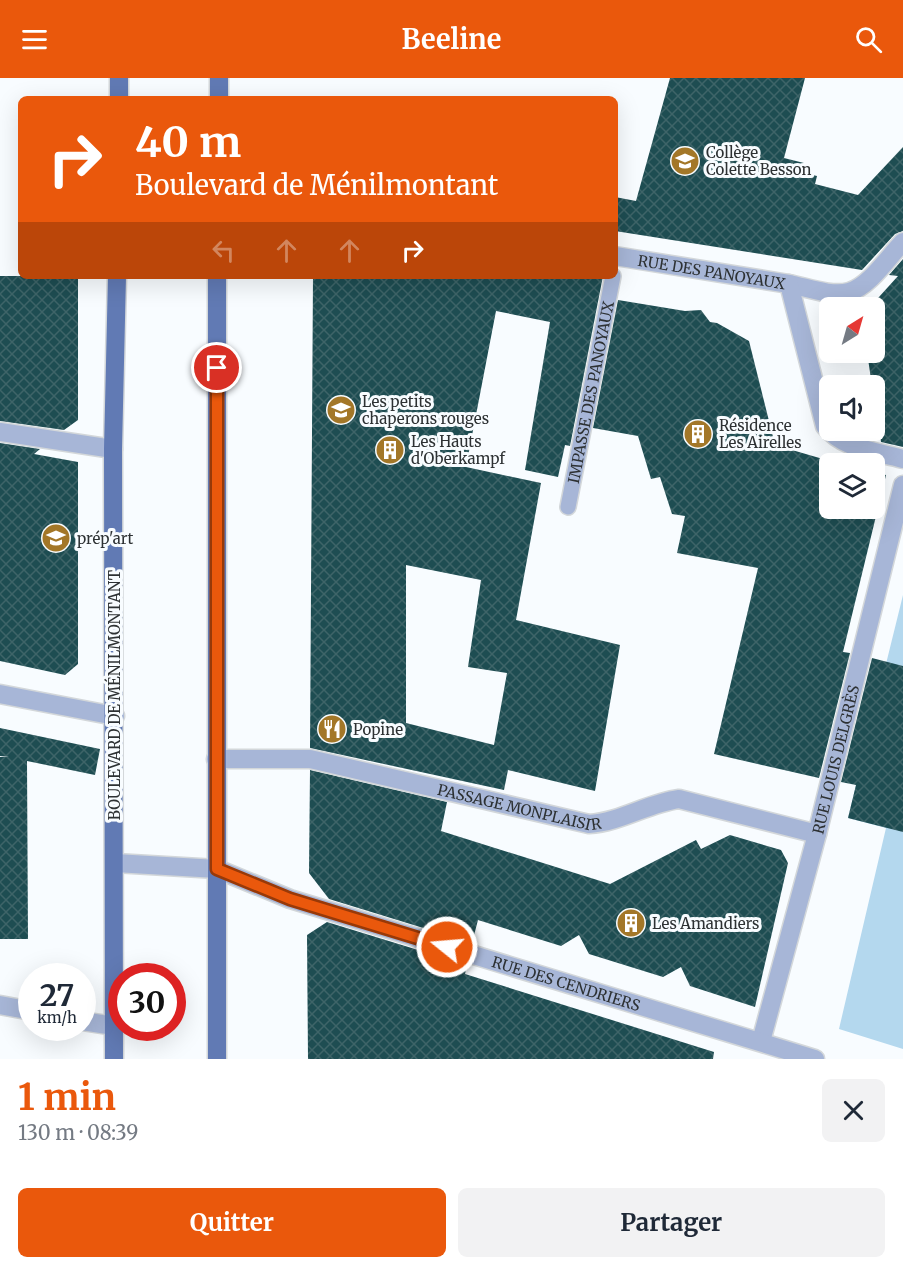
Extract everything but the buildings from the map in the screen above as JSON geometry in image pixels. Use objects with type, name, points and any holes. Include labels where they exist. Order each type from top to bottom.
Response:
[{"type":"main road","points":[[119,78],[119,96]]},
{"type":"main road","points":[[219,78],[219,96]]},
{"type":"main road","name":"BOULEVARD DE MÉNILMONTANT","points":[[114,963],[113,449],[117,279]]},
{"type":"main road","points":[[217,279],[217,1059]]},
{"type":"main road","name":"BOULEVARD DE MÉNILMONTANT","points":[[114,1041],[114,1059]]},
{"type":"street","points":[[789,284],[835,293],[847,293],[864,283],[903,242]]},
{"type":"street","name":"RUE DES PANOYAUX","points":[[618,259],[789,284],[825,426],[834,438],[846,444],[903,459]]},
{"type":"street","points":[[0,432],[113,449]]},
{"type":"street","name":"RUE LOUIS DELGRÈS","points":[[763,1034],[817,834],[903,485]]},
{"type":"street","points":[[0,694],[115,716]]},
{"type":"street","name":"PASSAGE MONPLAISIR","points":[[216,759],[310,759],[589,824],[604,823],[665,801],[679,799],[817,834]]},
{"type":"street","points":[[115,863],[217,869]]},
{"type":"street","name":"RUE DES CENDRIERS","points":[[217,869],[290,899],[815,1059]]},
{"type":"street","points":[[0,1005],[18,1008]]},
{"type":"lane","name":"IMPASSE DES PANOYAUX","points":[[568,507],[612,279]]},
{"type":"shaded area","points":[[903,595],[903,1049],[839,1029],[886,828],[848,818]]},
{"type":"place","name":"Collège Colette Besson","points":[[685,161]]},
{"type":"place","name":"Les petits chaperons rouges","points":[[341,410]]},
{"type":"place","name":"Résidence Les Airelles","points":[[698,434]]},
{"type":"place","name":"Les Hauts d'Oberkampf","points":[[390,450]]},
{"type":"place","name":"prép'art","points":[[56,538]]},
{"type":"place","name":"Popine","points":[[332,729]]},
{"type":"place","name":"Les Amandiers","points":[[631,923]]},
{"type":"route","points":[[217,368],[217,869],[290,899],[447,947]]}]
